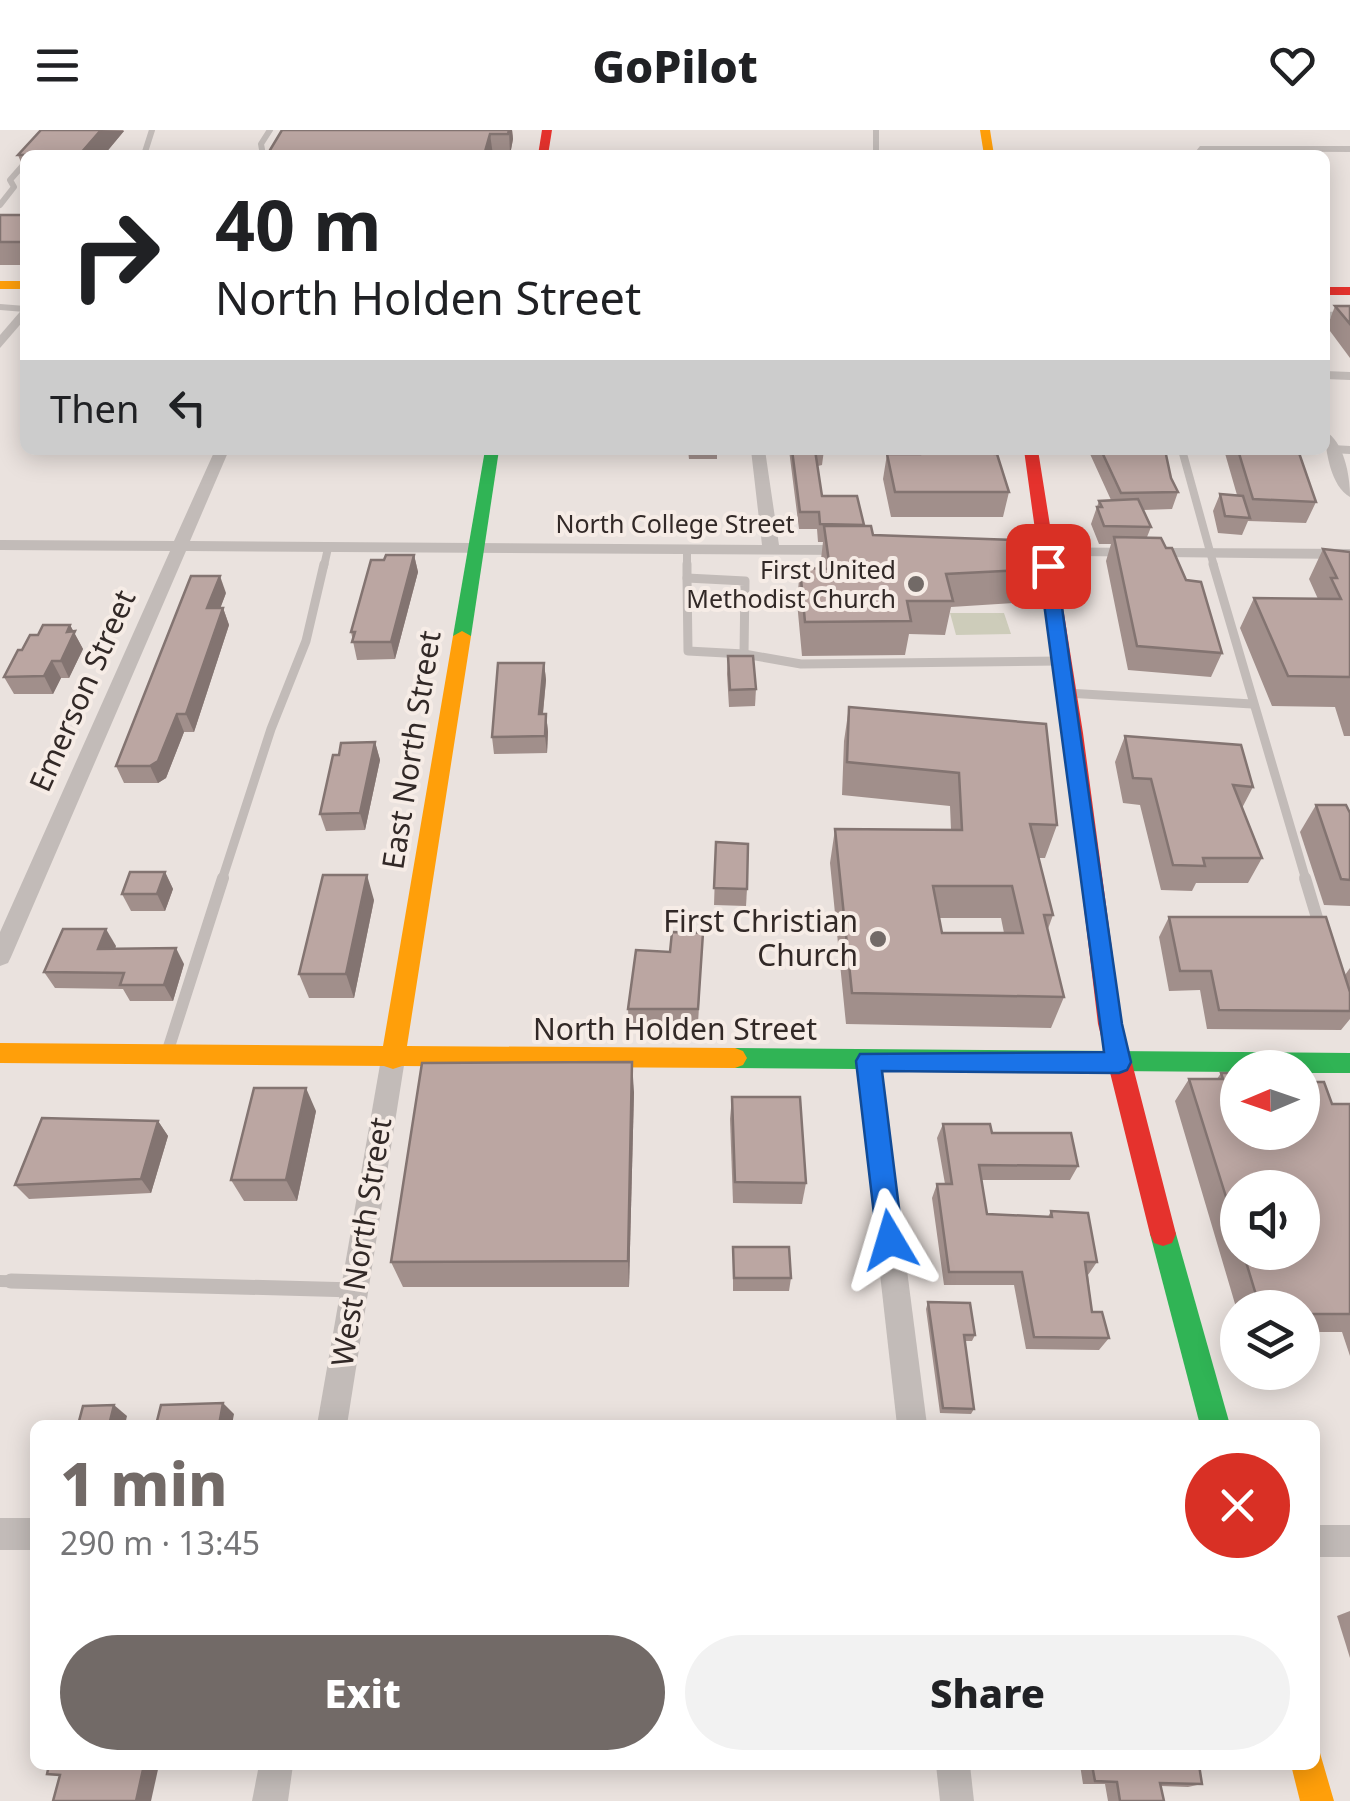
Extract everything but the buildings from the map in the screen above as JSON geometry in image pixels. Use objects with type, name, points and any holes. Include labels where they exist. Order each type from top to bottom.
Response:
[{"type":"main road","name":"East North Street","points":[[392,1059],[491,455]]},
{"type":"main road","points":[[1032,455],[1110,1024],[1214,1420]]},
{"type":"main road","name":"North Holden Street","points":[[0,1053],[392,1059],[1350,1063]]},
{"type":"main road","points":[[1309,1770],[1318,1801]]},
{"type":"street","points":[[1199,148],[1350,149]]},
{"type":"street","points":[[0,344],[20,317]]},
{"type":"street","points":[[1330,447],[1350,492]]},
{"type":"street","name":"Emerson Street","points":[[0,957],[220,455]]},
{"type":"street","points":[[759,455],[771,549]]},
{"type":"street","name":"North College Street","points":[[0,545],[866,550]]},
{"type":"street","points":[[962,552],[1350,554]]},
{"type":"street","name":"West North Street","points":[[333,1420],[392,1059]]},
{"type":"street","points":[[868,1061],[911,1420]]},
{"type":"street","points":[[0,1534],[30,1534]]},
{"type":"street","points":[[1320,1541],[1350,1541]]},
{"type":"street","points":[[270,1801],[275,1770]]},
{"type":"street","points":[[953,1770],[957,1801]]},
{"type":"lane","points":[[0,204],[14,187],[10,180],[20,169]]},
{"type":"lane","points":[[1183,455],[1252,704],[1327,950]]},
{"type":"lane","points":[[166,1056],[271,729],[306,641],[328,548]]},
{"type":"lane","points":[[688,549],[688,651],[744,654],[801,664],[1062,661]]},
{"type":"lane","points":[[688,578],[745,581],[744,654]]},
{"type":"lane","points":[[1067,692],[1252,704]]},
{"type":"lane","points":[[0,1281],[354,1290]]},
{"type":"green space","points":[[950,613],[1004,613],[1011,634],[956,635]]},
{"type":"traffic: fast","points":[[462,636],[491,455]]},
{"type":"traffic: fast","points":[[735,1058],[1350,1063]]},
{"type":"traffic: fast","points":[[1163,1234],[1214,1420]]},
{"type":"traffic: slow","points":[[985,130],[988,150]]},
{"type":"traffic: slow","points":[[0,285],[20,285]]},
{"type":"traffic: slow","points":[[393,1059],[462,636]]},
{"type":"traffic: slow","points":[[0,1053],[735,1058]]},
{"type":"traffic: slow","points":[[1309,1770],[1317,1801]]},
{"type":"traffic: jam","points":[[544,150],[547,130]]},
{"type":"traffic: jam","points":[[1330,291],[1350,291]]},
{"type":"traffic: jam","points":[[1032,455],[1110,1024],[1163,1234]]},
{"type":"place","name":"First United Methodist Church","points":[[916,584]]},
{"type":"place","name":"First Christian Church","points":[[878,939]]},
{"type":"route","points":[[890,1240],[868,1061],[1119,1062],[1110,1024],[1048,566]]}]
